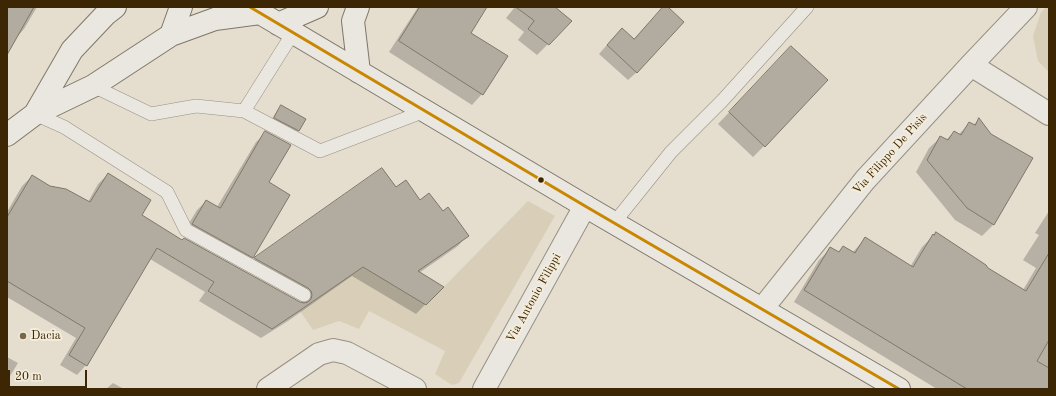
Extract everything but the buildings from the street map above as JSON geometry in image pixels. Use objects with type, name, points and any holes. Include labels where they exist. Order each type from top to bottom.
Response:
[{"type":"main road","points":[[35,114],[72,50],[106,14],[115,7]]},
{"type":"main road","points":[[171,35],[181,7]]},
{"type":"main road","points":[[7,135],[35,114],[93,86],[171,35],[215,19],[272,17],[317,7]]},
{"type":"main road","points":[[358,7],[353,21],[359,72]]},
{"type":"main road","name":"Via Filippo De Pisis","points":[[762,309],[865,180],[1026,7]]},
{"type":"main road","points":[[272,17],[359,72],[899,389]]},
{"type":"main road","points":[[971,65],[1049,114]]},
{"type":"main road","name":"Via Antonio Filippi","points":[[484,389],[585,206]]},
{"type":"main road","points":[[268,389],[319,354],[333,350],[347,353],[415,389]]},
{"type":"lane","points":[[614,223],[671,152],[722,101],[807,7]]},
{"type":"lane","points":[[244,111],[272,17]]},
{"type":"lane","points":[[93,86],[151,114],[196,106],[244,111],[320,151],[425,111]]},
{"type":"lane","points":[[35,114],[64,127],[167,192],[186,230],[304,295]]},
{"type":"shaded area","points":[[1046,7],[1049,7],[1049,72],[1038,61],[1033,36],[1041,12]]},
{"type":"shaded area","points":[[528,201],[555,216],[459,383],[452,385],[435,374],[445,351],[369,311],[359,329],[339,321],[313,330],[300,311],[363,267],[426,305]]},
{"type":"transit line","points":[[250,7],[585,206],[899,389]]},
{"type":"place","name":"Dacia","points":[[23,336]]}]
